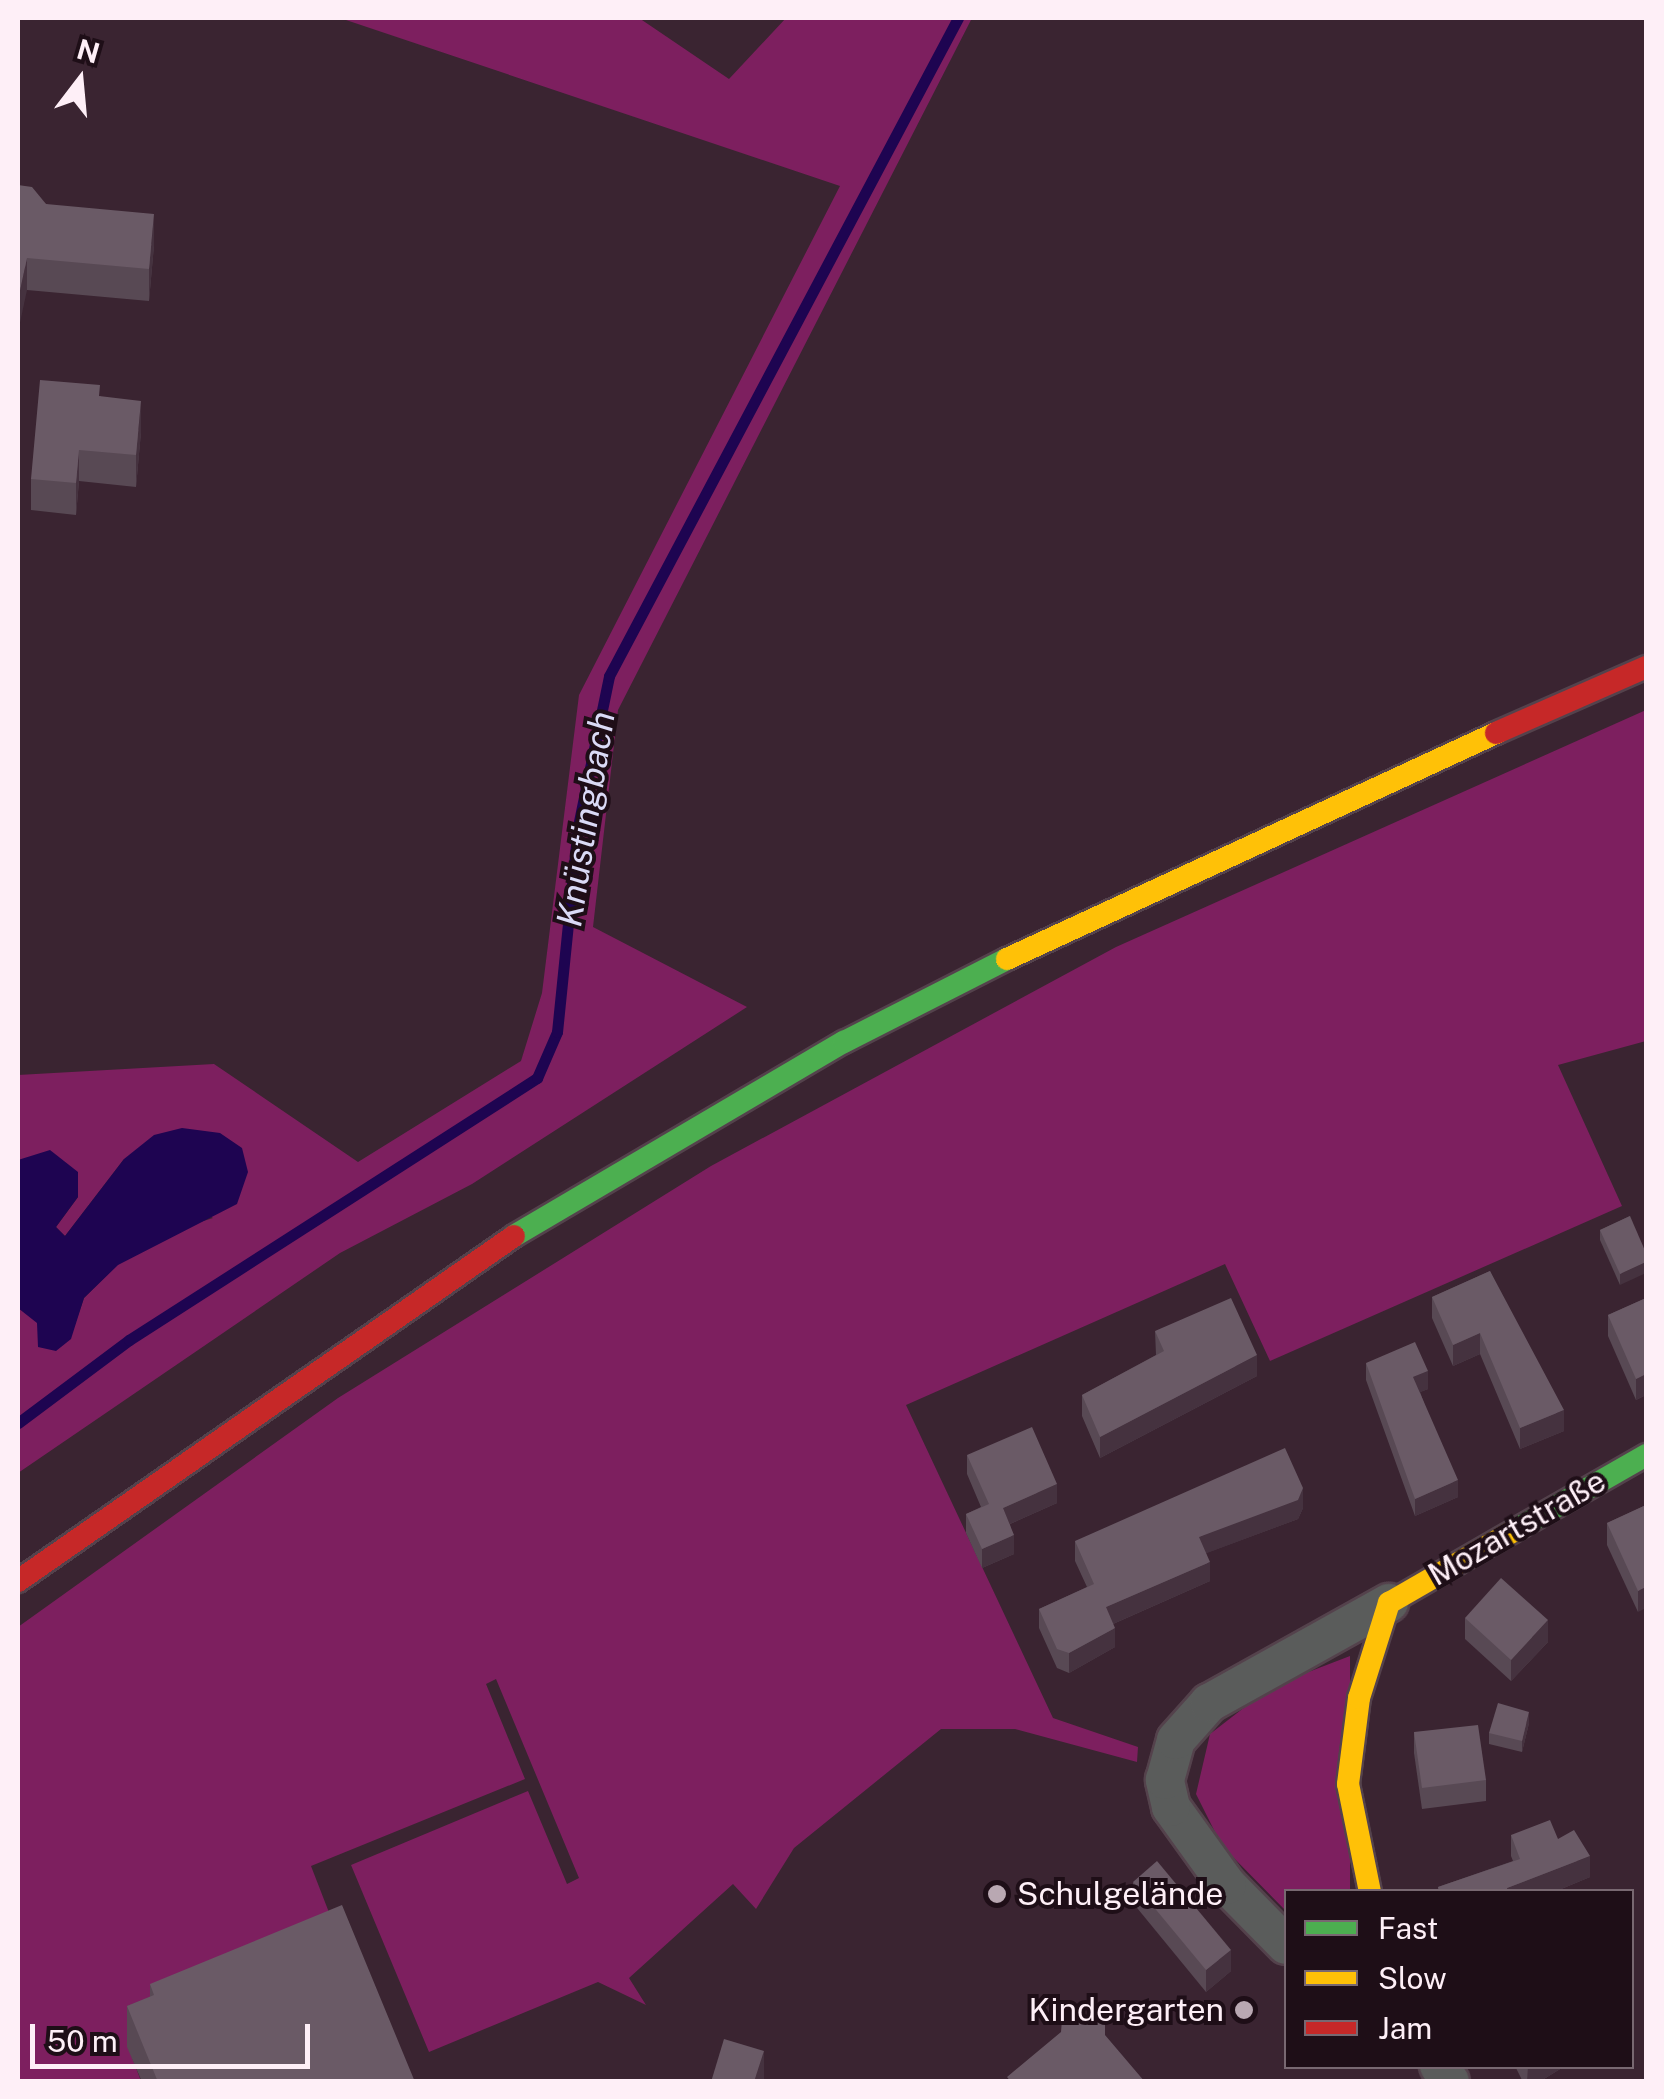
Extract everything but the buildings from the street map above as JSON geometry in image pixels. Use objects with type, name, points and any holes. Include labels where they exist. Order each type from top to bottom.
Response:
[{"type":"main road","points":[[18,1580],[509,1239],[844,1042],[1160,880],[1646,668]]},
{"type":"main road","name":"Mozartstraße","points":[[1369,1889],[1348,1784],[1358,1698],[1390,1603],[1646,1455]]},
{"type":"street","name":"Mozartstraße","points":[[1284,1943],[1227,1884],[1171,1806],[1165,1780],[1176,1740],[1209,1702],[1390,1603]]},
{"type":"shaded area","points":[[340,18],[639,18],[729,79],[786,18],[972,18],[618,710],[593,927],[747,1007],[472,1184],[340,1253],[18,1473],[18,1308],[70,1339],[84,1298],[117,1265],[171,1231],[213,1218],[124,1159],[65,1236],[56,1227],[78,1197],[18,1160],[18,1075],[214,1064],[358,1162],[521,1061],[542,993],[579,695],[840,186]]},
{"type":"shaded area","points":[[1646,710],[1646,1041],[1558,1065],[1622,1206],[1270,1361],[1225,1264],[906,1405],[1053,1718],[1138,1747],[1137,1762],[1015,1729],[941,1729],[794,1848],[756,1909],[733,1884],[629,1978],[646,2005],[598,1982],[429,2052],[351,1865],[528,1791],[567,1884],[579,1878],[496,1679],[486,1684],[525,1779],[311,1866],[342,1946],[128,2047],[141,2081],[18,2081],[18,1627],[338,1398],[711,1166],[1116,947]]},
{"type":"shaded area","points":[[182,1128],[220,1133],[242,1148],[248,1172],[237,1204],[118,1265],[84,1298],[71,1339],[56,1351],[38,1347],[37,1323],[18,1308],[18,1160],[50,1150],[78,1172],[78,1197],[56,1227],[65,1236],[124,1159],[154,1135]]},
{"type":"shaded area","points":[[1350,1656],[1350,1889],[1284,1889],[1284,1909],[1222,1846],[1196,1794],[1210,1734],[1272,1686]]},
{"type":"waterway","name":"Knüstingbach","points":[[18,1423],[129,1340],[537,1078],[557,1032],[578,826],[609,676],[958,18]]},
{"type":"traffic: fast","points":[[514,1236],[844,1042],[1007,959]]},
{"type":"traffic: fast","points":[[1517,1529],[1646,1455]]},
{"type":"traffic: slow","points":[[1007,959],[1496,733]]},
{"type":"traffic: slow","points":[[1369,1889],[1348,1784],[1359,1698],[1389,1603],[1517,1529]]},
{"type":"traffic: jam","points":[[1496,733],[1646,667]]},
{"type":"traffic: jam","points":[[18,1581],[514,1236]]},
{"type":"place","name":"Schulgelände","points":[[997,1894]]},
{"type":"place","name":"Kindergarten","points":[[1244,2010]]}]
